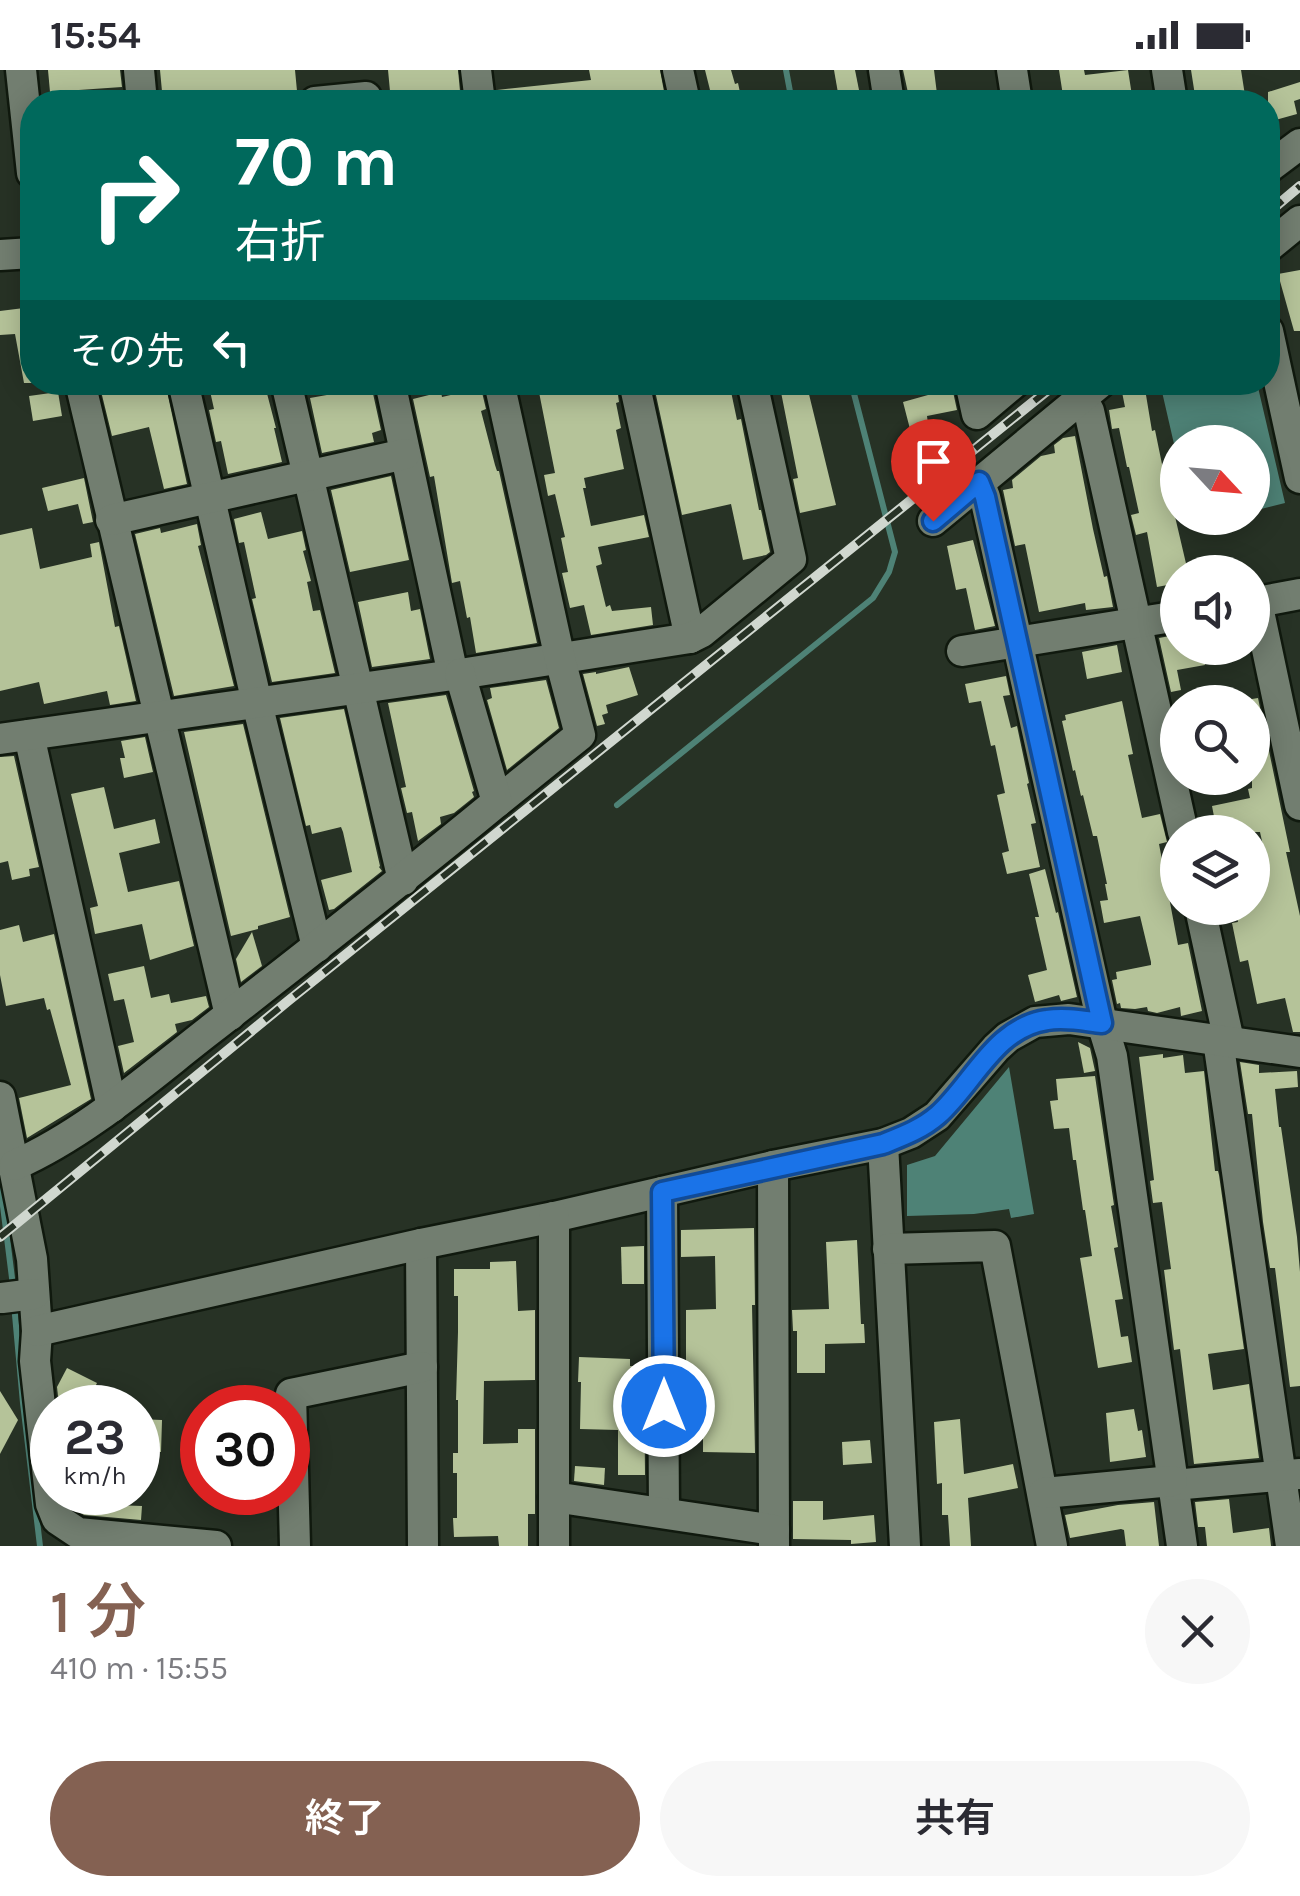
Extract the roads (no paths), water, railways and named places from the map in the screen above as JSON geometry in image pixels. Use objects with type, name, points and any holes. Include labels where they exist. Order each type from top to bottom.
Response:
[{"type":"street","points":[[1280,238],[1300,222]]},
{"type":"street","points":[[1280,386],[1300,478]]},
{"type":"street","points":[[83,395],[230,1015]]},
{"type":"street","points":[[187,395],[317,947]]},
{"type":"street","points":[[289,395],[403,880]]},
{"type":"street","points":[[402,395],[405,454],[457,675],[498,802]]},
{"type":"street","points":[[9,1153],[39,1154],[112,1107],[403,880],[580,735],[502,395]]},
{"type":"street","points":[[637,395],[690,638]]},
{"type":"street","points":[[112,1107],[15,737],[690,638],[790,559],[755,395]]},
{"type":"street","points":[[973,395],[977,414],[1000,395]]},
{"type":"street","points":[[933,521],[1085,395]]},
{"type":"street","points":[[1091,395],[1089,411],[1179,815]]},
{"type":"street","points":[[112,520],[405,454]]},
{"type":"street","points":[[979,482],[1114,1072],[1182,1546]]},
{"type":"street","points":[[1270,599],[1300,594]]},
{"type":"street","points":[[962,650],[1160,619]]},
{"type":"street","points":[[1269,665],[1300,805]]},
{"type":"street","points":[[1203,925],[1291,1475],[1291,1546]]},
{"type":"street","points":[[37,1331],[883,1144],[911,1133],[937,1116],[996,1048],[1035,1022],[1069,1019],[1300,1052]]},
{"type":"street","points":[[0,1097],[32,1260],[19,1296],[37,1331],[35,1361],[26,1379],[54,1513],[62,1524],[78,1533],[216,1546]]},
{"type":"street","points":[[883,1144],[904,1546]]},
{"type":"street","points":[[554,1497],[664,1512],[774,1538],[773,1166]]},
{"type":"street","points":[[662,1192],[664,1512]]},
{"type":"street","points":[[554,1217],[554,1546]]},
{"type":"street","points":[[421,1244],[423,1546]]},
{"type":"street","points":[[888,1248],[995,1246],[1052,1546]]},
{"type":"street","points":[[295,1546],[291,1394],[422,1366]]},
{"type":"street","points":[[1044,1493],[1291,1475]]},
{"type":"water","points":[[1163,395],[1260,395],[1267,425],[1170,425]]},
{"type":"water","points":[[1270,439],[1285,503],[1270,507]]},
{"type":"water","points":[[1009,1067],[1034,1214],[1011,1218],[1009,1209],[907,1216],[907,1165],[935,1156]]},
{"type":"waterway","points":[[786,70],[790,90]]},
{"type":"waterway","points":[[617,805],[873,598],[889,572],[895,552],[854,395]]},
{"type":"waterway","points":[[0,1182],[13,1286]]},
{"type":"waterway","points":[[14,1304],[40,1546]]},
{"type":"railway","points":[[1280,203],[1300,186]]},
{"type":"railway","points":[[0,1237],[1042,395]]}]
